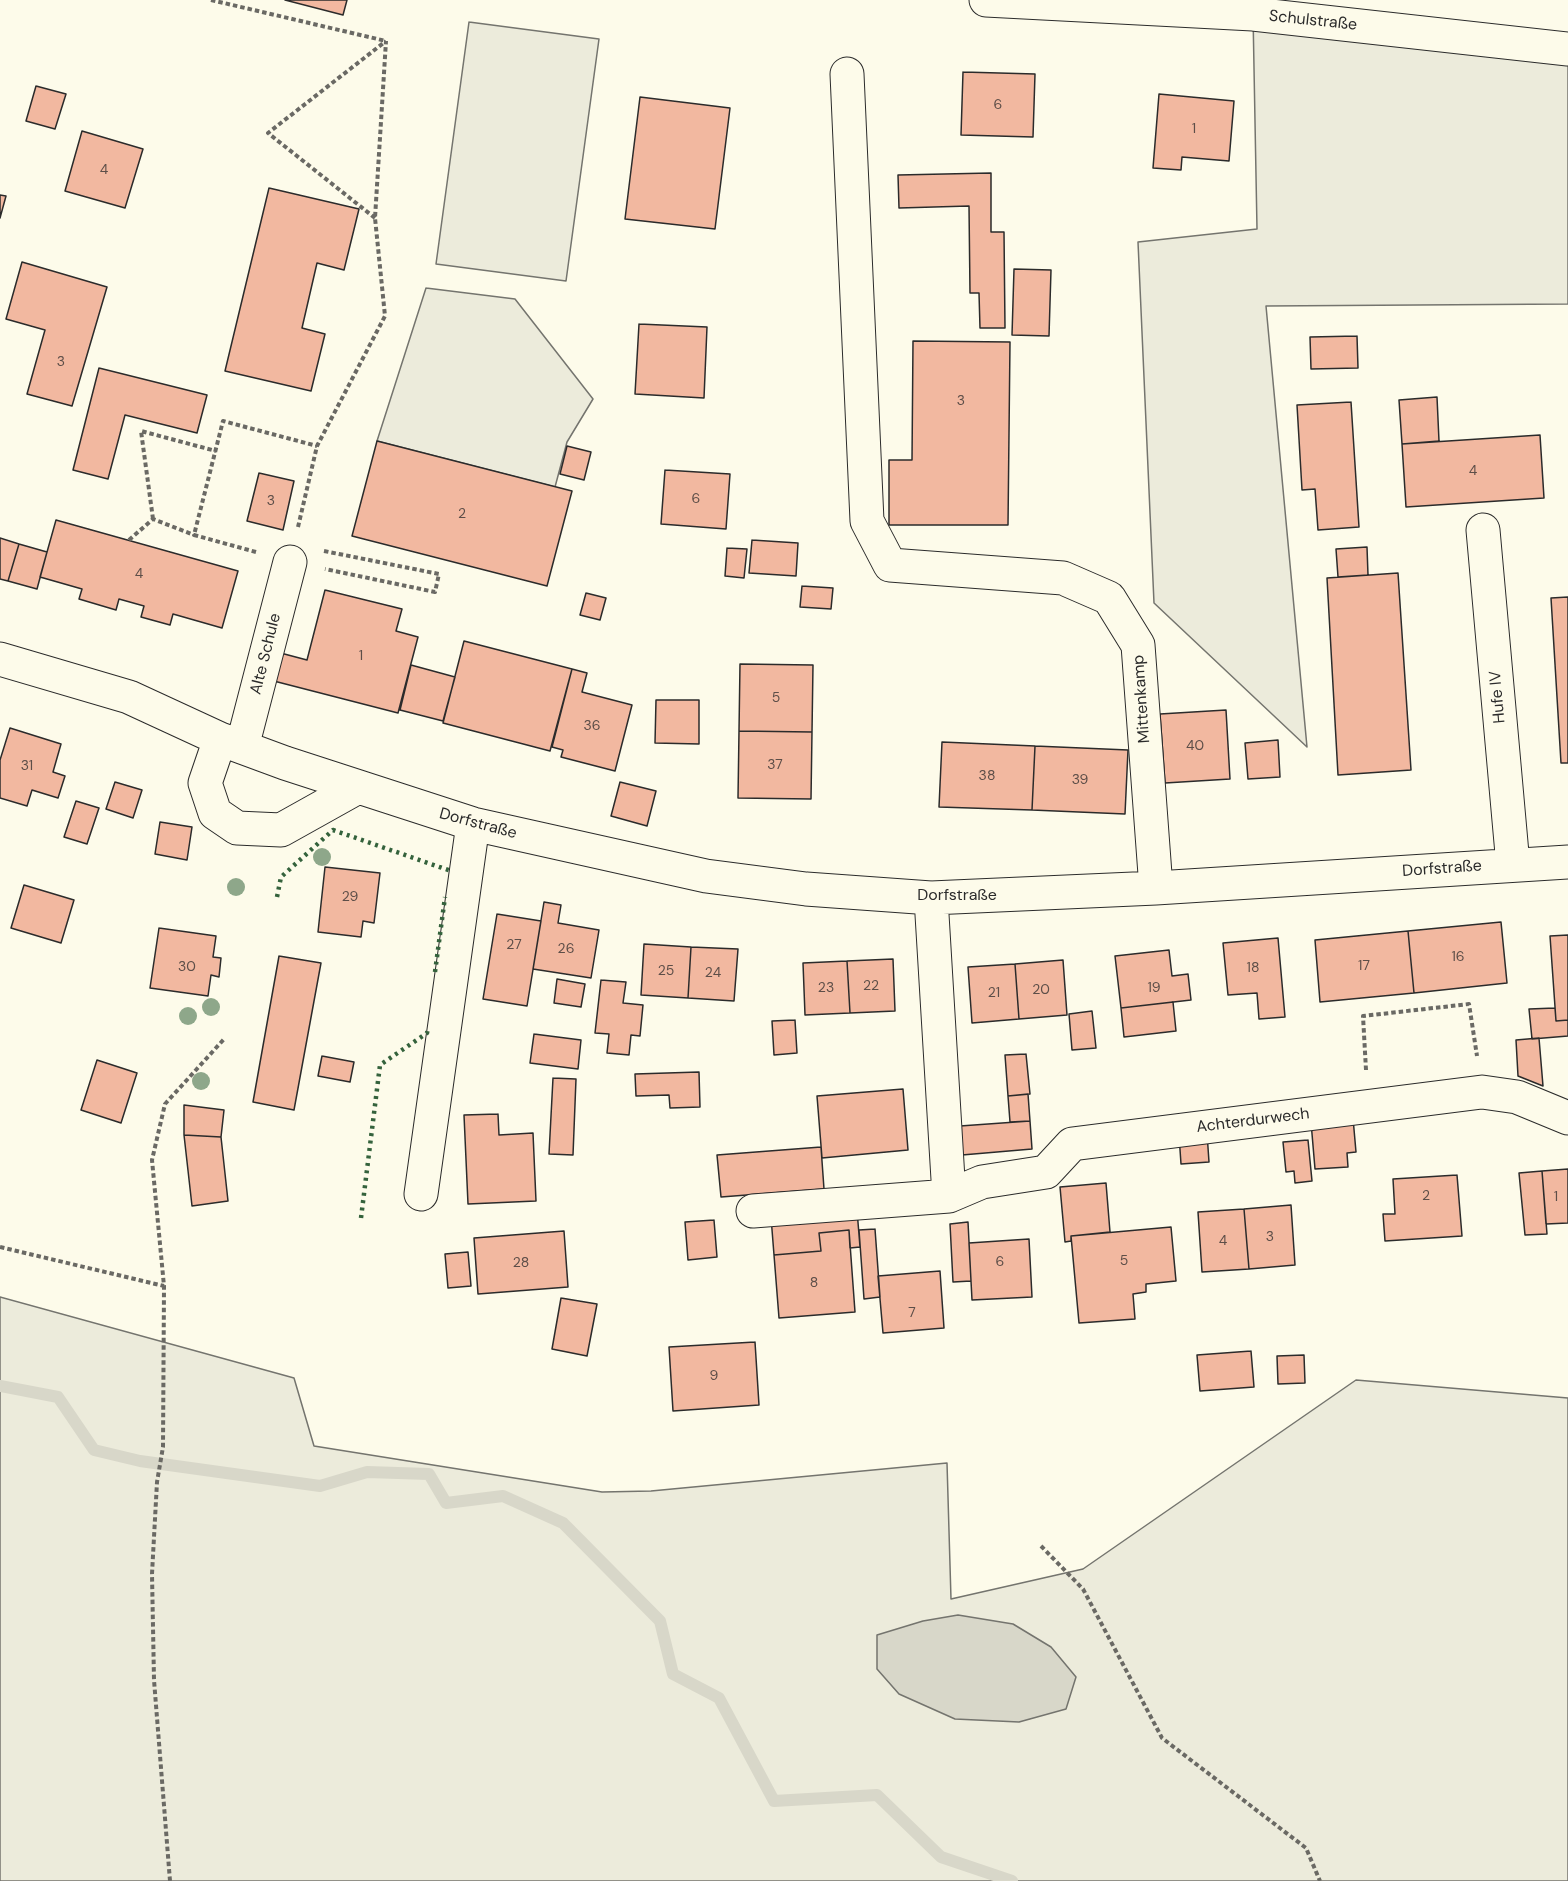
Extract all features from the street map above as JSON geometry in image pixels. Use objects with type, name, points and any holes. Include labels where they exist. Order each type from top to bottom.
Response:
[{"type":"street","name":"Schulstraße","points":[[986,0],[1253,14],[1568,49]]},
{"type":"street","name":"Mittenkamp","points":[[847,74],[867,521],[890,565],[1063,578],[1109,598],[1138,645],[1156,888]]},
{"type":"street","name":"Hufe IV","points":[[1483,530],[1513,865]]},
{"type":"street","name":"Alte Schule","points":[[231,743],[292,553]]},
{"type":"street","name":"Dorfstraße","points":[[0,659],[129,698],[231,743],[358,788],[473,824],[706,876],[806,889],[931,897],[1156,888],[1568,862]]},
{"type":"street","points":[[231,743],[206,783],[215,813],[237,828],[281,830],[358,788]]},
{"type":"street","points":[[421,1194],[473,824]]},
{"type":"street","points":[[931,897],[949,1197]]},
{"type":"street","name":"Achterdurwech","points":[[753,1210],[949,1197],[982,1182],[1046,1172],[1072,1144],[1482,1092],[1517,1097],[1568,1118]]},
{"type":"path","points":[[211,0],[386,41]]},
{"type":"path","points":[[292,553],[317,446],[385,316],[375,218],[386,41]]},
{"type":"path","points":[[375,218],[268,133],[386,41]]},
{"type":"path","points":[[194,535],[223,421],[317,446]]},
{"type":"path","points":[[153,519],[141,431],[216,451]]},
{"type":"path","points":[[153,519],[194,535],[292,553],[439,574],[435,592],[292,553]]},
{"type":"path","points":[[129,540],[153,519]]},
{"type":"path","points":[[1368,1107],[1363,1016],[1470,1004],[1482,1092]]},
{"type":"path","points":[[170,1881],[154,1680],[152,1574],[157,1482],[163,1447],[164,1286],[152,1160],[165,1104],[225,1038]]},
{"type":"path","points":[[0,1247],[164,1286]]},
{"type":"path","points":[[1041,1546],[1083,1589],[1162,1738],[1306,1848],[1320,1881]]},
{"type":"shaded area","points":[[1253,14],[1568,49],[1568,304],[1266,306],[1307,747],[1154,603],[1138,242],[1257,229]]},
{"type":"shaded area","points":[[469,22],[599,39],[566,281],[436,264]]},
{"type":"shaded area","points":[[426,288],[515,299],[593,399],[567,442],[555,487],[377,441]]},
{"type":"shaded area","points":[[0,1297],[294,1378],[314,1446],[602,1492],[651,1491],[947,1463],[951,1599],[1083,1569],[1356,1380],[1568,1398],[1568,1881],[0,1881]]},
{"type":"shaded area","points":[[958,1615],[1013,1624],[1051,1647],[1076,1677],[1066,1709],[1019,1722],[955,1719],[899,1694],[877,1669],[877,1635],[923,1621]]},
{"type":"building","points":[[285,0],[347,0],[343,15]]},
{"type":"building","points":[[963,72],[1035,74],[1033,137],[961,135]]},
{"type":"building","points":[[36,86],[66,94],[55,129],[26,121]]},
{"type":"building","points":[[1159,94],[1234,101],[1229,161],[1182,157],[1181,170],[1153,168]]},
{"type":"building","points":[[640,97],[730,108],[715,229],[625,219]]},
{"type":"building","points":[[82,131],[143,149],[125,208],[65,191]]},
{"type":"building","points":[[991,173],[991,232],[1004,232],[1005,328],[980,328],[979,293],[970,293],[969,206],[899,208],[898,175]]},
{"type":"building","points":[[269,188],[359,209],[344,270],[317,263],[302,328],[325,334],[311,391],[225,371]]},
{"type":"building","points":[[0,195],[6,196],[0,218]]},
{"type":"building","points":[[22,262],[107,287],[72,406],[27,394],[45,330],[6,319]]},
{"type":"building","points":[[1014,269],[1051,270],[1049,336],[1012,335]]},
{"type":"building","points":[[639,324],[707,327],[704,398],[635,394]]},
{"type":"building","points":[[1357,336],[1358,368],[1311,369],[1310,337]]},
{"type":"building","points":[[913,341],[1010,342],[1008,525],[889,525],[889,460],[912,460]]},
{"type":"building","points":[[99,368],[207,395],[197,433],[125,415],[108,479],[73,470]]},
{"type":"building","points":[[1437,397],[1439,441],[1402,444],[1399,400]]},
{"type":"building","points":[[1351,402],[1359,527],[1318,530],[1315,489],[1302,490],[1297,405]]},
{"type":"building","points":[[1540,435],[1544,498],[1406,507],[1402,444]]},
{"type":"building","points":[[377,441],[572,491],[547,586],[352,536]]},
{"type":"building","points":[[567,446],[591,452],[584,480],[560,474]]},
{"type":"building","points":[[665,470],[730,474],[726,529],[661,524]]},
{"type":"building","points":[[259,473],[294,481],[283,530],[247,521]]},
{"type":"building","points":[[56,520],[238,571],[222,628],[173,614],[170,625],[141,617],[144,606],[119,599],[116,610],[79,599],[82,589],[40,577]]},
{"type":"building","points":[[0,538],[19,544],[8,581],[0,579]]},
{"type":"building","points":[[752,540],[798,543],[796,576],[749,573]]},
{"type":"building","points":[[19,544],[47,552],[37,589],[8,581]]},
{"type":"building","points":[[1367,547],[1368,575],[1338,577],[1336,549]]},
{"type":"building","points":[[727,548],[747,549],[744,578],[725,576]]},
{"type":"building","points":[[1398,573],[1411,770],[1338,775],[1327,578]]},
{"type":"building","points":[[802,586],[833,588],[831,609],[800,607]]},
{"type":"building","points":[[325,590],[402,609],[396,631],[418,637],[398,713],[266,679],[273,651],[307,660]]},
{"type":"building","points":[[586,593],[606,598],[600,620],[580,615]]},
{"type":"building","points":[[1568,597],[1568,763],[1561,763],[1551,598]]},
{"type":"building","points":[[464,641],[572,669],[550,751],[443,723]]},
{"type":"building","points":[[740,664],[813,665],[812,732],[739,731]]},
{"type":"building","points":[[411,665],[455,677],[443,721],[400,710]]},
{"type":"building","points":[[572,669],[587,673],[582,692],[632,705],[615,771],[561,757],[563,750],[552,747]]},
{"type":"building","points":[[656,700],[699,700],[699,744],[655,743]]},
{"type":"building","points":[[1226,710],[1230,779],[1165,783],[1160,714]]},
{"type":"building","points":[[10,728],[61,744],[53,772],[65,776],[58,798],[32,790],[27,806],[0,798],[0,760]]},
{"type":"building","points":[[739,731],[812,732],[811,799],[738,798]]},
{"type":"building","points":[[1278,740],[1280,777],[1248,779],[1245,743]]},
{"type":"building","points":[[942,742],[1035,746],[1032,810],[939,807]]},
{"type":"building","points":[[1035,746],[1128,750],[1125,814],[1032,810]]},
{"type":"building","points":[[115,782],[142,790],[133,818],[106,809]]},
{"type":"building","points":[[620,782],[656,791],[647,826],[611,816]]},
{"type":"building","points":[[76,801],[99,808],[87,844],[64,837]]},
{"type":"building","points":[[160,822],[192,827],[187,860],[155,854]]},
{"type":"building","points":[[325,867],[380,873],[374,923],[363,921],[361,937],[318,932]]},
{"type":"building","points":[[24,885],[74,900],[61,943],[11,928]]},
{"type":"building","points":[[544,902],[561,905],[558,923],[599,930],[591,978],[533,969]]},
{"type":"building","points":[[497,914],[541,921],[527,1006],[483,999]]},
{"type":"building","points":[[1501,922],[1507,983],[1414,993],[1408,931]]},
{"type":"building","points":[[159,928],[216,936],[213,957],[221,958],[219,977],[211,975],[208,996],[150,988]]},
{"type":"building","points":[[1408,931],[1414,993],[1320,1002],[1315,940]]},
{"type":"building","points":[[1568,935],[1568,1020],[1556,1021],[1550,936]]},
{"type":"building","points":[[1278,938],[1285,1017],[1259,1019],[1257,993],[1228,995],[1223,943]]},
{"type":"building","points":[[644,944],[691,947],[688,998],[641,995]]},
{"type":"building","points":[[691,947],[738,949],[734,1001],[688,998]]},
{"type":"building","points":[[1169,950],[1172,976],[1188,974],[1191,1000],[1121,1008],[1115,956]]},
{"type":"building","points":[[279,956],[321,963],[294,1110],[253,1102]]},
{"type":"building","points":[[893,959],[895,1011],[850,1013],[847,961]]},
{"type":"building","points":[[1063,960],[1067,1015],[1019,1019],[1015,964]]},
{"type":"building","points":[[847,961],[850,1013],[805,1015],[803,963]]},
{"type":"building","points":[[1015,964],[1019,1019],[972,1023],[968,967]]},
{"type":"building","points":[[557,979],[585,984],[581,1007],[554,1003]]},
{"type":"building","points":[[601,980],[626,982],[623,1003],[643,1005],[640,1036],[631,1035],[629,1055],[607,1053],[609,1034],[595,1033]]},
{"type":"building","points":[[1173,1002],[1176,1031],[1124,1037],[1121,1008]]},
{"type":"building","points":[[1555,1008],[1556,1021],[1568,1020],[1568,1036],[1532,1039],[1529,1009]]},
{"type":"building","points":[[1092,1011],[1096,1048],[1072,1050],[1069,1014]]},
{"type":"building","points":[[795,1020],[797,1053],[774,1055],[772,1021]]},
{"type":"building","points":[[534,1034],[581,1040],[578,1069],[530,1063]]},
{"type":"building","points":[[1539,1038],[1543,1086],[1518,1076],[1516,1040]]},
{"type":"building","points":[[1026,1054],[1030,1094],[1008,1096],[1005,1055]]},
{"type":"building","points":[[322,1056],[354,1062],[350,1082],[318,1076]]},
{"type":"building","points":[[97,1060],[137,1073],[121,1123],[81,1110]]},
{"type":"building","points":[[699,1072],[700,1107],[670,1108],[669,1095],[636,1096],[635,1074]]},
{"type":"building","points":[[553,1078],[576,1079],[573,1155],[549,1154]]},
{"type":"building","points":[[903,1089],[908,1150],[822,1158],[817,1096]]},
{"type":"building","points":[[1028,1094],[1030,1121],[1010,1122],[1008,1096]]},
{"type":"building","points":[[184,1105],[224,1110],[221,1137],[184,1135]]},
{"type":"building","points":[[498,1114],[499,1135],[533,1133],[536,1201],[468,1204],[464,1115]]},
{"type":"building","points":[[1353,1118],[1356,1152],[1347,1153],[1348,1167],[1315,1169],[1311,1122]]},
{"type":"building","points":[[1030,1121],[1032,1149],[962,1155],[960,1126]]},
{"type":"building","points":[[1207,1133],[1209,1162],[1181,1164],[1179,1135]]},
{"type":"building","points":[[184,1135],[221,1137],[228,1201],[192,1206]]},
{"type":"building","points":[[1308,1140],[1312,1181],[1295,1183],[1294,1171],[1286,1172],[1283,1142]]},
{"type":"building","points":[[821,1147],[824,1189],[721,1197],[717,1155]]},
{"type":"building","points":[[1568,1169],[1568,1223],[1546,1224],[1542,1171]]},
{"type":"building","points":[[1542,1171],[1547,1234],[1525,1235],[1519,1173]]},
{"type":"building","points":[[1457,1175],[1462,1236],[1385,1241],[1383,1214],[1395,1214],[1393,1179]]},
{"type":"building","points":[[1106,1183],[1110,1232],[1071,1236],[1071,1241],[1065,1242],[1060,1187]]},
{"type":"building","points":[[1291,1205],[1295,1265],[1249,1269],[1244,1209]]},
{"type":"building","points":[[1244,1209],[1249,1269],[1202,1272],[1198,1212]]},
{"type":"building","points":[[857,1210],[860,1247],[850,1248],[849,1230],[819,1233],[821,1251],[774,1255],[771,1217]]},
{"type":"building","points":[[714,1220],[717,1257],[688,1260],[685,1222]]},
{"type":"building","points":[[968,1222],[971,1281],[953,1282],[950,1224]]},
{"type":"building","points":[[1171,1227],[1176,1281],[1146,1284],[1146,1292],[1133,1294],[1135,1319],[1079,1323],[1071,1236]]},
{"type":"building","points":[[875,1229],[880,1297],[864,1299],[859,1230]]},
{"type":"building","points":[[849,1230],[855,1312],[779,1318],[774,1255],[821,1251],[819,1233]]},
{"type":"building","points":[[564,1231],[568,1287],[478,1294],[474,1238]]},
{"type":"building","points":[[1029,1239],[1032,1297],[972,1300],[969,1243]]},
{"type":"building","points":[[468,1252],[471,1286],[448,1288],[445,1254]]},
{"type":"building","points":[[940,1271],[944,1328],[883,1333],[878,1276]]},
{"type":"building","points":[[561,1298],[597,1304],[587,1356],[552,1349]]},
{"type":"building","points":[[755,1342],[759,1405],[673,1411],[669,1347]]},
{"type":"building","points":[[1251,1351],[1254,1387],[1200,1391],[1197,1355]]},
{"type":"building","points":[[1304,1355],[1305,1383],[1278,1384],[1277,1356]]},
{"type":"waterway","points":[[0,1386],[58,1397],[94,1450],[140,1461],[320,1486],[367,1472],[429,1474],[446,1503],[503,1496],[563,1523],[660,1621],[673,1674],[719,1698],[774,1801],[877,1795],[941,1857],[1012,1881]]},
{"type":"hedge","points":[[277,897],[281,877],[333,830],[451,871]]},
{"type":"hedge","points":[[435,972],[445,897]]},
{"type":"hedge","points":[[361,1218],[380,1065],[427,1033],[428,1028]]}]
